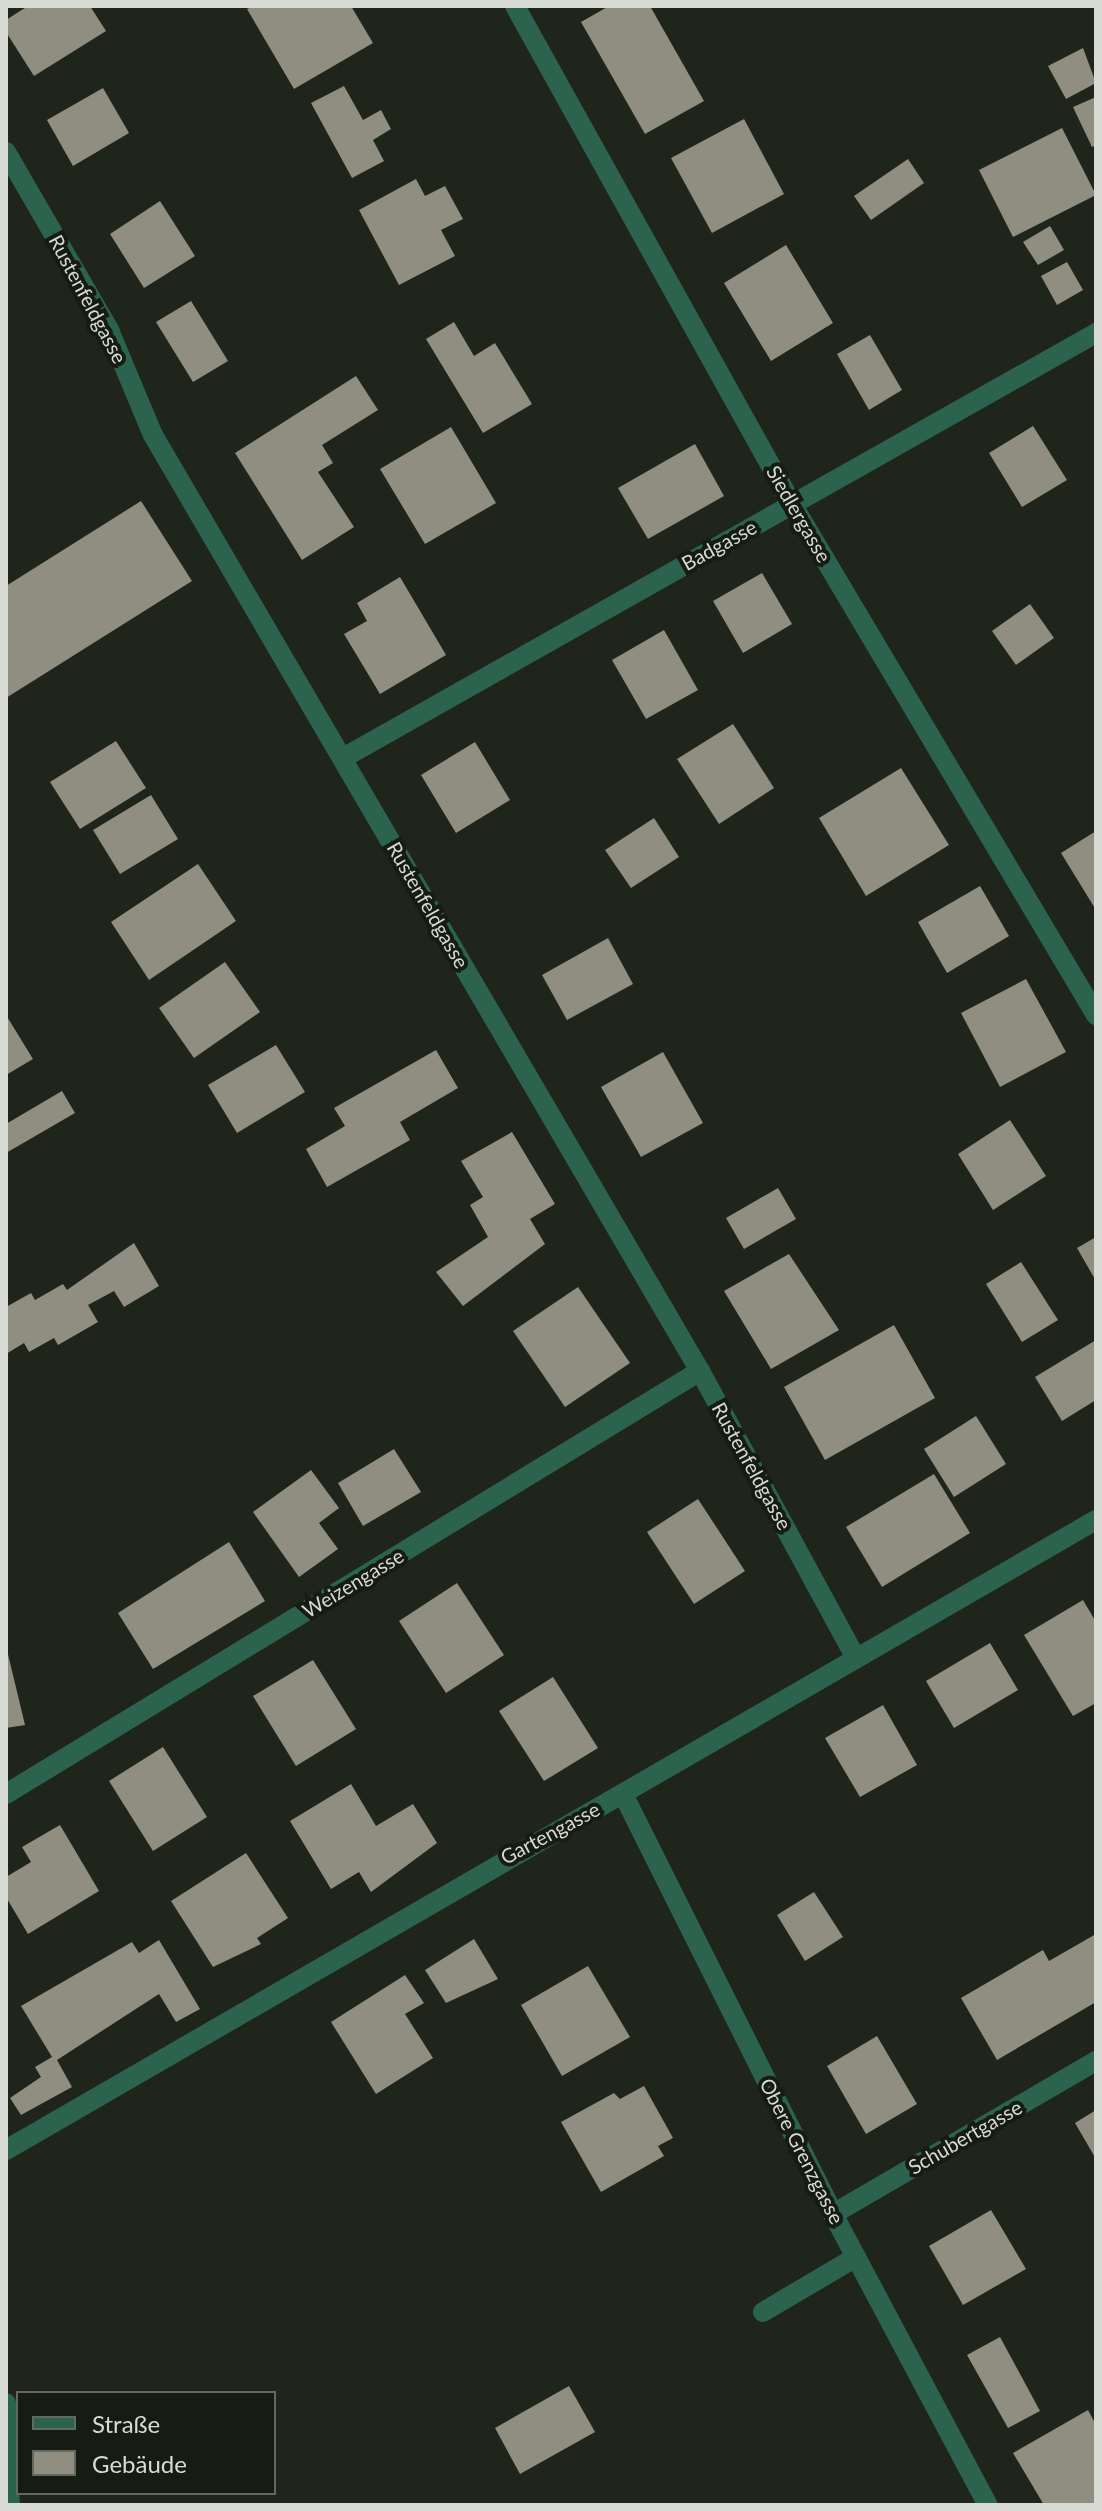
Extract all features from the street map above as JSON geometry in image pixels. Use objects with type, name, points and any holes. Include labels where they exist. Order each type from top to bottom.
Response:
[{"type":"street","name":"Siedlergasse","points":[[515,6],[792,504],[1096,1015]]},
{"type":"street","name":"Rustenfeldgasse","points":[[6,152],[109,330],[153,435],[700,1371],[855,1656]]},
{"type":"street","name":"Badgasse","points":[[343,758],[1096,333]]},
{"type":"street","name":"Weizengasse","points":[[6,1794],[700,1371]]},
{"type":"street","name":"Gartengasse","points":[[6,2150],[623,1794],[855,1656],[1096,1520]]},
{"type":"street","name":"Obere Grenzgasse","points":[[623,1794],[833,2214],[988,2505]]},
{"type":"street","name":"Schubertgasse","points":[[833,2214],[1096,2061]]},
{"type":"street","points":[[763,2312],[856,2257]]},
{"type":"street","points":[[6,2403],[10,2505]]},
{"type":"building","points":[[28,6],[90,6],[106,31],[34,76],[6,32],[6,20]]},
{"type":"building","points":[[253,6],[351,6],[373,43],[294,89],[247,9]]},
{"type":"building","points":[[609,6],[650,6],[704,101],[645,134],[581,22]]},
{"type":"building","points":[[1083,48],[1096,83],[1066,99],[1048,66]]},
{"type":"building","points":[[344,86],[363,120],[381,110],[391,129],[373,140],[384,161],[352,178],[311,103]]},
{"type":"building","points":[[103,88],[129,133],[73,166],[47,120]]},
{"type":"building","points":[[1096,97],[1096,145],[1092,147],[1073,107]]},
{"type":"building","points":[[744,119],[784,194],[712,233],[671,158]]},
{"type":"building","points":[[1062,128],[1096,195],[1013,237],[979,170]]},
{"type":"building","points":[[908,159],[924,183],[871,220],[854,196]]},
{"type":"building","points":[[416,179],[425,196],[445,186],[463,219],[441,230],[455,256],[399,285],[359,210]]},
{"type":"building","points":[[160,201],[195,256],[144,288],[110,234]]},
{"type":"building","points":[[1050,226],[1064,250],[1038,265],[1023,242]]},
{"type":"building","points":[[786,245],[833,323],[771,361],[724,283]]},
{"type":"building","points":[[1067,262],[1083,290],[1057,305],[1041,276]]},
{"type":"building","points":[[191,301],[228,361],[193,382],[156,322]]},
{"type":"building","points":[[454,322],[474,356],[495,343],[532,404],[483,433],[426,339]]},
{"type":"building","points":[[870,335],[902,390],[869,410],[837,354]]},
{"type":"building","points":[[356,376],[378,410],[322,445],[333,463],[318,472],[354,527],[302,560],[235,453]]},
{"type":"building","points":[[1033,426],[1067,480],[1022,507],[989,453]]},
{"type":"building","points":[[451,427],[496,503],[425,544],[380,469]]},
{"type":"building","points":[[695,444],[724,496],[648,539],[618,488]]},
{"type":"building","points":[[141,501],[192,581],[6,698],[6,586]]},
{"type":"building","points":[[762,573],[792,624],[743,653],[713,601]]},
{"type":"building","points":[[400,577],[446,655],[380,694],[344,634],[367,621],[357,603]]},
{"type":"building","points":[[1030,604],[1054,638],[1016,665],[992,631]]},
{"type":"building","points":[[664,630],[698,690],[646,719],[612,660]]},
{"type":"building","points":[[733,724],[774,788],[719,824],[677,759]]},
{"type":"building","points":[[116,741],[146,788],[80,829],[50,782]]},
{"type":"building","points":[[475,742],[510,800],[456,833],[421,775]]},
{"type":"building","points":[[901,768],[949,845],[866,896],[819,818]]},
{"type":"building","points":[[151,795],[178,839],[120,874],[93,830]]},
{"type":"building","points":[[654,818],[679,857],[631,888],[605,850]]},
{"type":"building","points":[[1096,831],[1096,910],[1061,853]]},
{"type":"building","points":[[198,864],[236,921],[149,980],[111,922]]},
{"type":"building","points":[[980,886],[1009,936],[947,973],[918,922]]},
{"type":"building","points":[[608,938],[633,984],[567,1020],[542,975]]},
{"type":"building","points":[[225,962],[260,1012],[194,1058],[159,1008]]},
{"type":"building","points":[[1026,979],[1066,1052],[1000,1087],[961,1013]]},
{"type":"building","points":[[6,1015],[33,1059],[6,1075]]},
{"type":"building","points":[[276,1045],[305,1092],[237,1133],[208,1085]]},
{"type":"building","points":[[436,1050],[458,1088],[400,1122],[410,1140],[327,1187],[306,1149],[345,1126],[334,1108]]},
{"type":"building","points":[[663,1052],[703,1123],[641,1157],[601,1087]]},
{"type":"building","points":[[62,1091],[75,1113],[6,1153],[6,1124]]},
{"type":"building","points":[[1010,1120],[1046,1176],[993,1210],[958,1154]]},
{"type":"building","points":[[512,1132],[555,1204],[530,1219],[545,1244],[463,1306],[436,1272],[488,1237],[470,1205],[483,1197],[461,1161]]},
{"type":"building","points":[[778,1188],[796,1219],[744,1249],[726,1218]]},
{"type":"building","points":[[1096,1237],[1096,1281],[1077,1248]]},
{"type":"building","points":[[134,1243],[159,1286],[124,1307],[114,1291],[88,1305],[98,1322],[58,1345],[54,1338],[29,1352],[24,1343],[6,1354],[6,1307],[31,1293],[35,1300],[63,1284],[67,1290]]},
{"type":"building","points":[[789,1254],[839,1330],[771,1369],[724,1291]]},
{"type":"building","points":[[1021,1262],[1058,1320],[1022,1342],[986,1284]]},
{"type":"building","points":[[578,1287],[630,1363],[565,1407],[513,1331]]},
{"type":"building","points":[[894,1325],[935,1398],[825,1460],[784,1387]]},
{"type":"building","points":[[1096,1340],[1096,1400],[1062,1421],[1035,1377]]},
{"type":"building","points":[[976,1416],[1006,1464],[954,1497],[924,1449]]},
{"type":"building","points":[[394,1449],[421,1492],[363,1526],[338,1483]]},
{"type":"building","points":[[311,1470],[339,1508],[319,1523],[338,1549],[299,1577],[253,1512]]},
{"type":"building","points":[[934,1474],[970,1533],[882,1587],[846,1527]]},
{"type":"building","points":[[698,1499],[745,1571],[694,1604],[647,1532]]},
{"type":"building","points":[[229,1542],[265,1601],[153,1669],[118,1613]]},
{"type":"building","points":[[457,1583],[504,1655],[446,1693],[399,1621]]},
{"type":"building","points":[[1083,1600],[1096,1622],[1096,1703],[1073,1716],[1024,1635]]},
{"type":"building","points":[[990,1643],[1018,1690],[954,1728],[926,1681]]},
{"type":"building","points":[[6,1646],[25,1725],[6,1728]]},
{"type":"building","points":[[313,1660],[356,1729],[296,1766],[253,1696]]},
{"type":"building","points":[[553,1677],[598,1748],[544,1781],[499,1711]]},
{"type":"building","points":[[883,1705],[917,1765],[860,1797],[825,1738]]},
{"type":"building","points":[[163,1747],[207,1817],[153,1851],[109,1781]]},
{"type":"building","points":[[351,1784],[376,1826],[413,1804],[437,1843],[371,1892],[359,1872],[331,1889],[290,1821]]},
{"type":"building","points":[[60,1825],[99,1891],[28,1934],[6,1897],[6,1877],[31,1862],[22,1847]]},
{"type":"building","points":[[246,1853],[288,1918],[257,1938],[261,1944],[213,1967],[171,1901]]},
{"type":"building","points":[[814,1892],[843,1937],[805,1961],[777,1915]]},
{"type":"building","points":[[1096,1934],[1096,2002],[997,2060],[961,1998],[1043,1950],[1049,1961]]},
{"type":"building","points":[[474,1939],[498,1979],[446,2003],[425,1970]]},
{"type":"building","points":[[159,1940],[200,2009],[176,2022],[159,1994],[57,2060],[72,2087],[21,2115],[10,2098],[41,2077],[35,2067],[52,2057],[21,2006],[132,1942],[139,1953]]},
{"type":"building","points":[[588,1966],[630,2037],[562,2076],[521,2005]]},
{"type":"building","points":[[405,1975],[424,2003],[405,2014],[433,2058],[376,2094],[331,2022]]},
{"type":"building","points":[[877,2036],[917,2104],[866,2134],[827,2066]]},
{"type":"building","points":[[644,2086],[673,2138],[658,2146],[664,2156],[601,2192],[561,2122],[614,2093],[620,2099]]},
{"type":"building","points":[[1096,2110],[1096,2159],[1075,2123]]},
{"type":"building","points":[[991,2210],[1026,2269],[963,2305],[929,2246]]},
{"type":"building","points":[[1000,2337],[1040,2411],[1008,2428],[967,2355]]},
{"type":"building","points":[[569,2386],[595,2432],[520,2474],[495,2428]]},
{"type":"building","points":[[1088,2410],[1096,2425],[1096,2505],[1044,2505],[1013,2453]]}]
